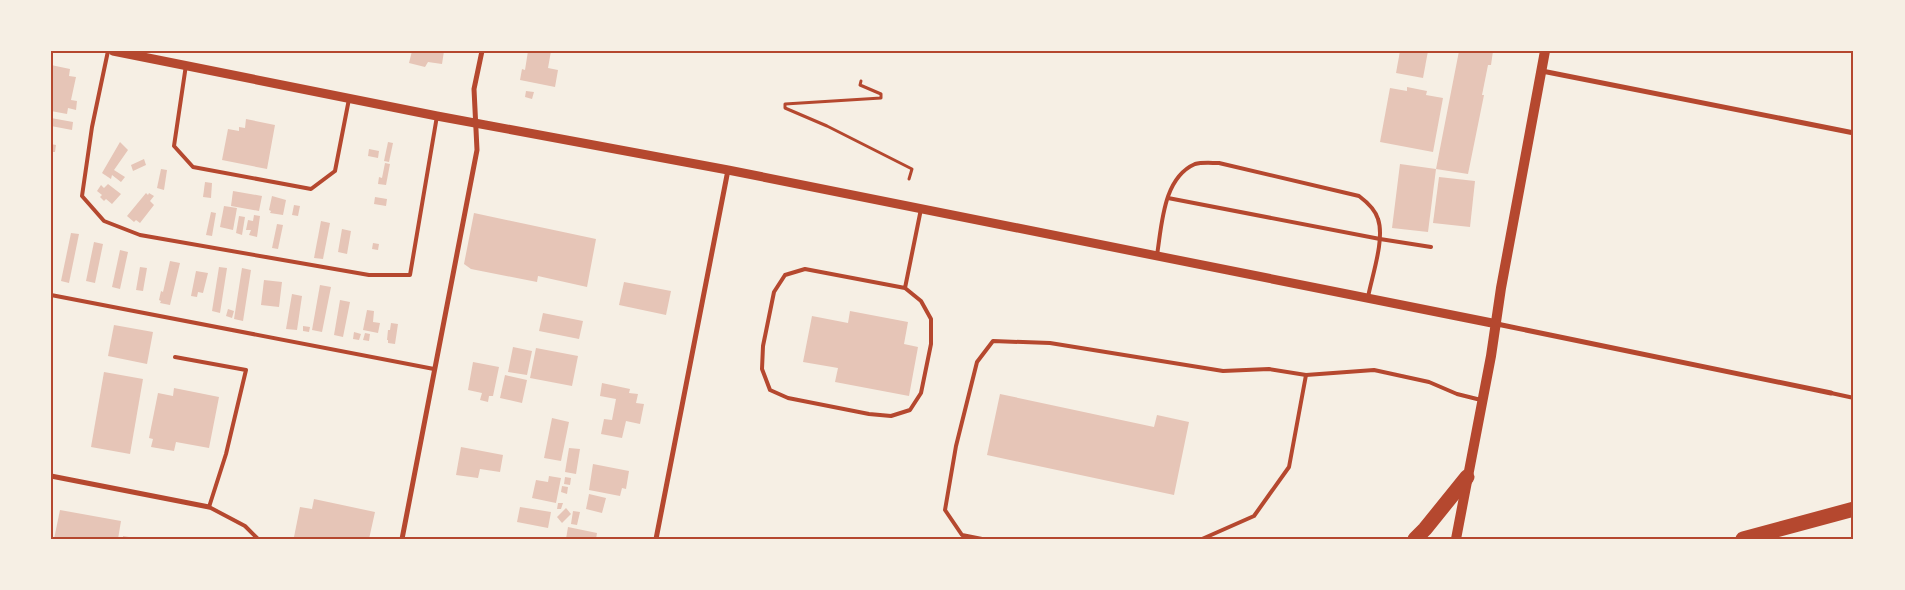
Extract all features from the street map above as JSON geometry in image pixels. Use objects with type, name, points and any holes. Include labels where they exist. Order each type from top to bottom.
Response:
[{"type":"highway","points":[[1415,539],[1467,477]]},
{"type":"highway","points":[[1743,539],[1854,509]]},
{"type":"main road","points":[[1456,539],[1546,51]]},
{"type":"street","points":[[114,51],[437,116],[728,170],[1831,393]]},
{"type":"street","points":[[402,539],[477,150],[474,89],[482,51]]},
{"type":"street","points":[[1542,71],[1854,133]]},
{"type":"street","points":[[656,539],[728,170]]},
{"type":"street","points":[[51,476],[210,507]]},
{"type":"lane","points":[[108,51],[92,127],[82,196],[104,221],[140,235],[368,275],[410,276],[437,116]]},
{"type":"lane","points":[[186,65],[174,146],[193,167],[311,189],[335,171],[349,98]]},
{"type":"lane","points":[[1156,256],[1168,198],[1180,173],[1197,164],[1218,162],[1359,196],[1372,207],[1379,220],[1380,239],[1368,299]]},
{"type":"lane","points":[[1168,198],[1431,247]]},
{"type":"lane","points":[[905,288],[920,209]]},
{"type":"lane","points":[[805,269],[905,288],[921,301],[931,320],[931,344],[921,393],[910,410],[891,416],[868,414],[788,398],[770,390],[762,369],[762,346],[774,292],[785,275],[805,269]]},
{"type":"lane","points":[[51,295],[434,369]]},
{"type":"lane","points":[[982,539],[962,535],[946,510],[956,446],[976,362],[993,341],[1050,343],[1224,372],[1269,369],[1306,375],[1374,370],[1429,382],[1457,394],[1483,400]]},
{"type":"lane","points":[[175,357],[246,370],[226,454],[210,507],[245,526],[258,539]]},
{"type":"lane","points":[[1202,539],[1254,516],[1289,467],[1306,375]]},
{"type":"lane","points":[[1831,393],[1854,398]]},
{"type":"path","points":[[861,81],[860,86],[881,94],[881,98],[785,104],[784,108],[828,126],[912,168],[909,179]]},
{"type":"building","points":[[412,51],[444,51],[442,64],[428,62],[425,67],[409,63]]},
{"type":"building","points":[[528,51],[551,51],[548,68],[558,70],[555,87],[520,80],[522,69],[525,70]]},
{"type":"building","points":[[1400,51],[1428,51],[1423,78],[1396,73]]},
{"type":"building","points":[[1459,51],[1493,51],[1491,65],[1488,65],[1468,174],[1436,169]]},
{"type":"building","points":[[51,65],[70,69],[69,76],[76,77],[71,100],[77,101],[76,110],[68,108],[67,114],[51,111]]},
{"type":"building","points":[[1407,87],[1427,91],[1426,95],[1443,98],[1433,152],[1380,142],[1390,88],[1407,91]]},
{"type":"building","points":[[526,91],[534,92],[532,99],[525,97]]},
{"type":"building","points":[[51,118],[73,122],[72,130],[51,126]]},
{"type":"building","points":[[246,119],[275,125],[267,169],[222,160],[228,129],[239,131],[239,127],[245,128]]},
{"type":"building","points":[[120,142],[128,150],[114,170],[125,177],[121,182],[112,175],[111,179],[102,173]]},
{"type":"building","points":[[388,142],[393,143],[389,162],[384,161]]},
{"type":"building","points":[[51,144],[56,145],[55,152],[51,152]]},
{"type":"building","points":[[369,149],[379,151],[378,158],[368,156]]},
{"type":"building","points":[[144,159],[146,165],[133,171],[131,165]]},
{"type":"building","points":[[385,163],[390,164],[386,185],[378,184],[379,177],[382,178]]},
{"type":"building","points":[[1400,164],[1436,169],[1428,232],[1392,228]]},
{"type":"building","points":[[161,169],[167,170],[164,190],[157,188]]},
{"type":"building","points":[[1439,177],[1475,181],[1470,227],[1433,223]]},
{"type":"building","points":[[205,182],[212,183],[211,198],[203,197]]},
{"type":"building","points":[[108,184],[121,194],[112,204],[106,199],[104,201],[100,197],[102,195],[97,191],[101,185],[104,188]]},
{"type":"building","points":[[233,191],[262,196],[259,211],[231,206]]},
{"type":"building","points":[[146,193],[154,196],[150,201],[154,205],[140,223],[136,220],[134,222],[127,216]]},
{"type":"building","points":[[272,196],[286,200],[283,215],[270,213]]},
{"type":"building","points":[[375,197],[387,199],[386,206],[374,204]]},
{"type":"building","points":[[294,205],[300,206],[298,216],[292,215]]},
{"type":"building","points":[[224,206],[237,208],[233,230],[220,227]]},
{"type":"building","points":[[211,212],[216,213],[212,236],[206,235]]},
{"type":"building","points":[[474,213],[596,239],[587,287],[538,276],[537,282],[471,269],[464,264]]},
{"type":"building","points":[[254,215],[260,216],[257,237],[249,235],[251,230],[246,230],[248,220],[253,221]]},
{"type":"building","points":[[239,216],[245,217],[242,235],[236,233]]},
{"type":"building","points":[[321,221],[330,223],[323,259],[314,258]]},
{"type":"building","points":[[277,224],[283,225],[278,249],[272,248]]},
{"type":"building","points":[[342,229],[351,231],[347,254],[338,252]]},
{"type":"building","points":[[71,233],[79,234],[69,283],[61,281]]},
{"type":"building","points":[[94,242],[103,244],[95,283],[86,281]]},
{"type":"building","points":[[373,243],[379,244],[378,250],[372,249]]},
{"type":"building","points":[[120,250],[128,252],[120,289],[112,287]]},
{"type":"building","points":[[170,261],[180,263],[170,305],[160,303],[161,301],[159,300],[161,291],[163,292]]},
{"type":"building","points":[[140,267],[147,268],[143,291],[136,290]]},
{"type":"building","points":[[219,267],[227,268],[220,313],[212,311]]},
{"type":"building","points":[[242,268],[251,270],[243,321],[234,319]]},
{"type":"building","points":[[196,271],[208,273],[203,293],[198,292],[197,297],[191,296]]},
{"type":"building","points":[[264,280],[282,282],[279,307],[261,305]]},
{"type":"building","points":[[624,282],[671,291],[666,315],[619,305]]},
{"type":"building","points":[[320,285],[331,287],[322,332],[312,330]]},
{"type":"building","points":[[292,294],[302,296],[297,330],[286,329]]},
{"type":"building","points":[[340,300],[350,302],[343,337],[334,335]]},
{"type":"building","points":[[228,309],[234,311],[232,318],[226,316]]},
{"type":"building","points":[[367,310],[374,311],[373,322],[380,323],[378,333],[363,330]]},
{"type":"building","points":[[850,311],[908,322],[904,344],[918,347],[909,396],[835,382],[838,368],[803,362],[812,316],[848,323]]},
{"type":"building","points":[[543,313],[583,321],[579,339],[539,331]]},
{"type":"building","points":[[391,323],[398,324],[395,344],[388,343],[387,340]]},
{"type":"building","points":[[114,325],[153,332],[147,364],[108,356]]},
{"type":"building","points":[[303,326],[310,327],[309,332],[303,331]]},
{"type":"building","points":[[354,332],[361,334],[359,340],[353,339]]},
{"type":"building","points":[[365,333],[370,334],[369,341],[363,340]]},
{"type":"building","points":[[513,347],[532,351],[527,375],[508,372]]},
{"type":"building","points":[[536,348],[578,356],[572,386],[530,378]]},
{"type":"building","points":[[473,362],[499,367],[493,396],[489,396],[488,402],[480,400],[482,393],[468,390]]},
{"type":"building","points":[[104,372],[143,379],[130,454],[91,447]]},
{"type":"building","points":[[505,375],[527,380],[522,403],[500,398]]},
{"type":"building","points":[[602,383],[630,389],[629,393],[638,394],[636,403],[644,404],[640,424],[626,421],[622,438],[601,434],[604,419],[612,420],[616,399],[600,396]]},
{"type":"building","points":[[174,388],[219,397],[209,448],[176,442],[174,451],[151,447],[153,439],[149,438],[158,393],[173,396]]},
{"type":"building","points":[[1000,394],[1154,427],[1157,415],[1189,422],[1174,495],[987,455]]},
{"type":"building","points":[[552,418],[569,422],[561,461],[544,458]]},
{"type":"building","points":[[461,447],[503,455],[500,472],[480,469],[478,478],[456,475]]},
{"type":"building","points":[[569,448],[580,449],[576,474],[565,472]]},
{"type":"building","points":[[593,464],[629,471],[626,489],[622,488],[620,496],[589,490]]},
{"type":"building","points":[[549,476],[561,478],[556,503],[532,498],[536,480],[548,482]]},
{"type":"building","points":[[565,477],[571,478],[570,485],[564,484]]},
{"type":"building","points":[[562,486],[568,487],[567,494],[561,492]]},
{"type":"building","points":[[589,494],[606,498],[602,513],[586,509]]},
{"type":"building","points":[[314,499],[375,512],[369,539],[294,537],[300,507],[312,509]]},
{"type":"building","points":[[558,503],[563,503],[561,509],[557,509]]},
{"type":"building","points":[[520,507],[551,512],[548,528],[517,522]]},
{"type":"building","points":[[566,508],[571,514],[562,523],[557,517]]},
{"type":"building","points":[[60,510],[121,521],[118,539],[54,539]]},
{"type":"building","points":[[573,511],[580,512],[577,525],[571,524]]},
{"type":"building","points":[[568,527],[597,533],[596,539],[566,539]]},
{"type":"building","points":[[123,536],[135,538],[135,539],[123,539]]}]
